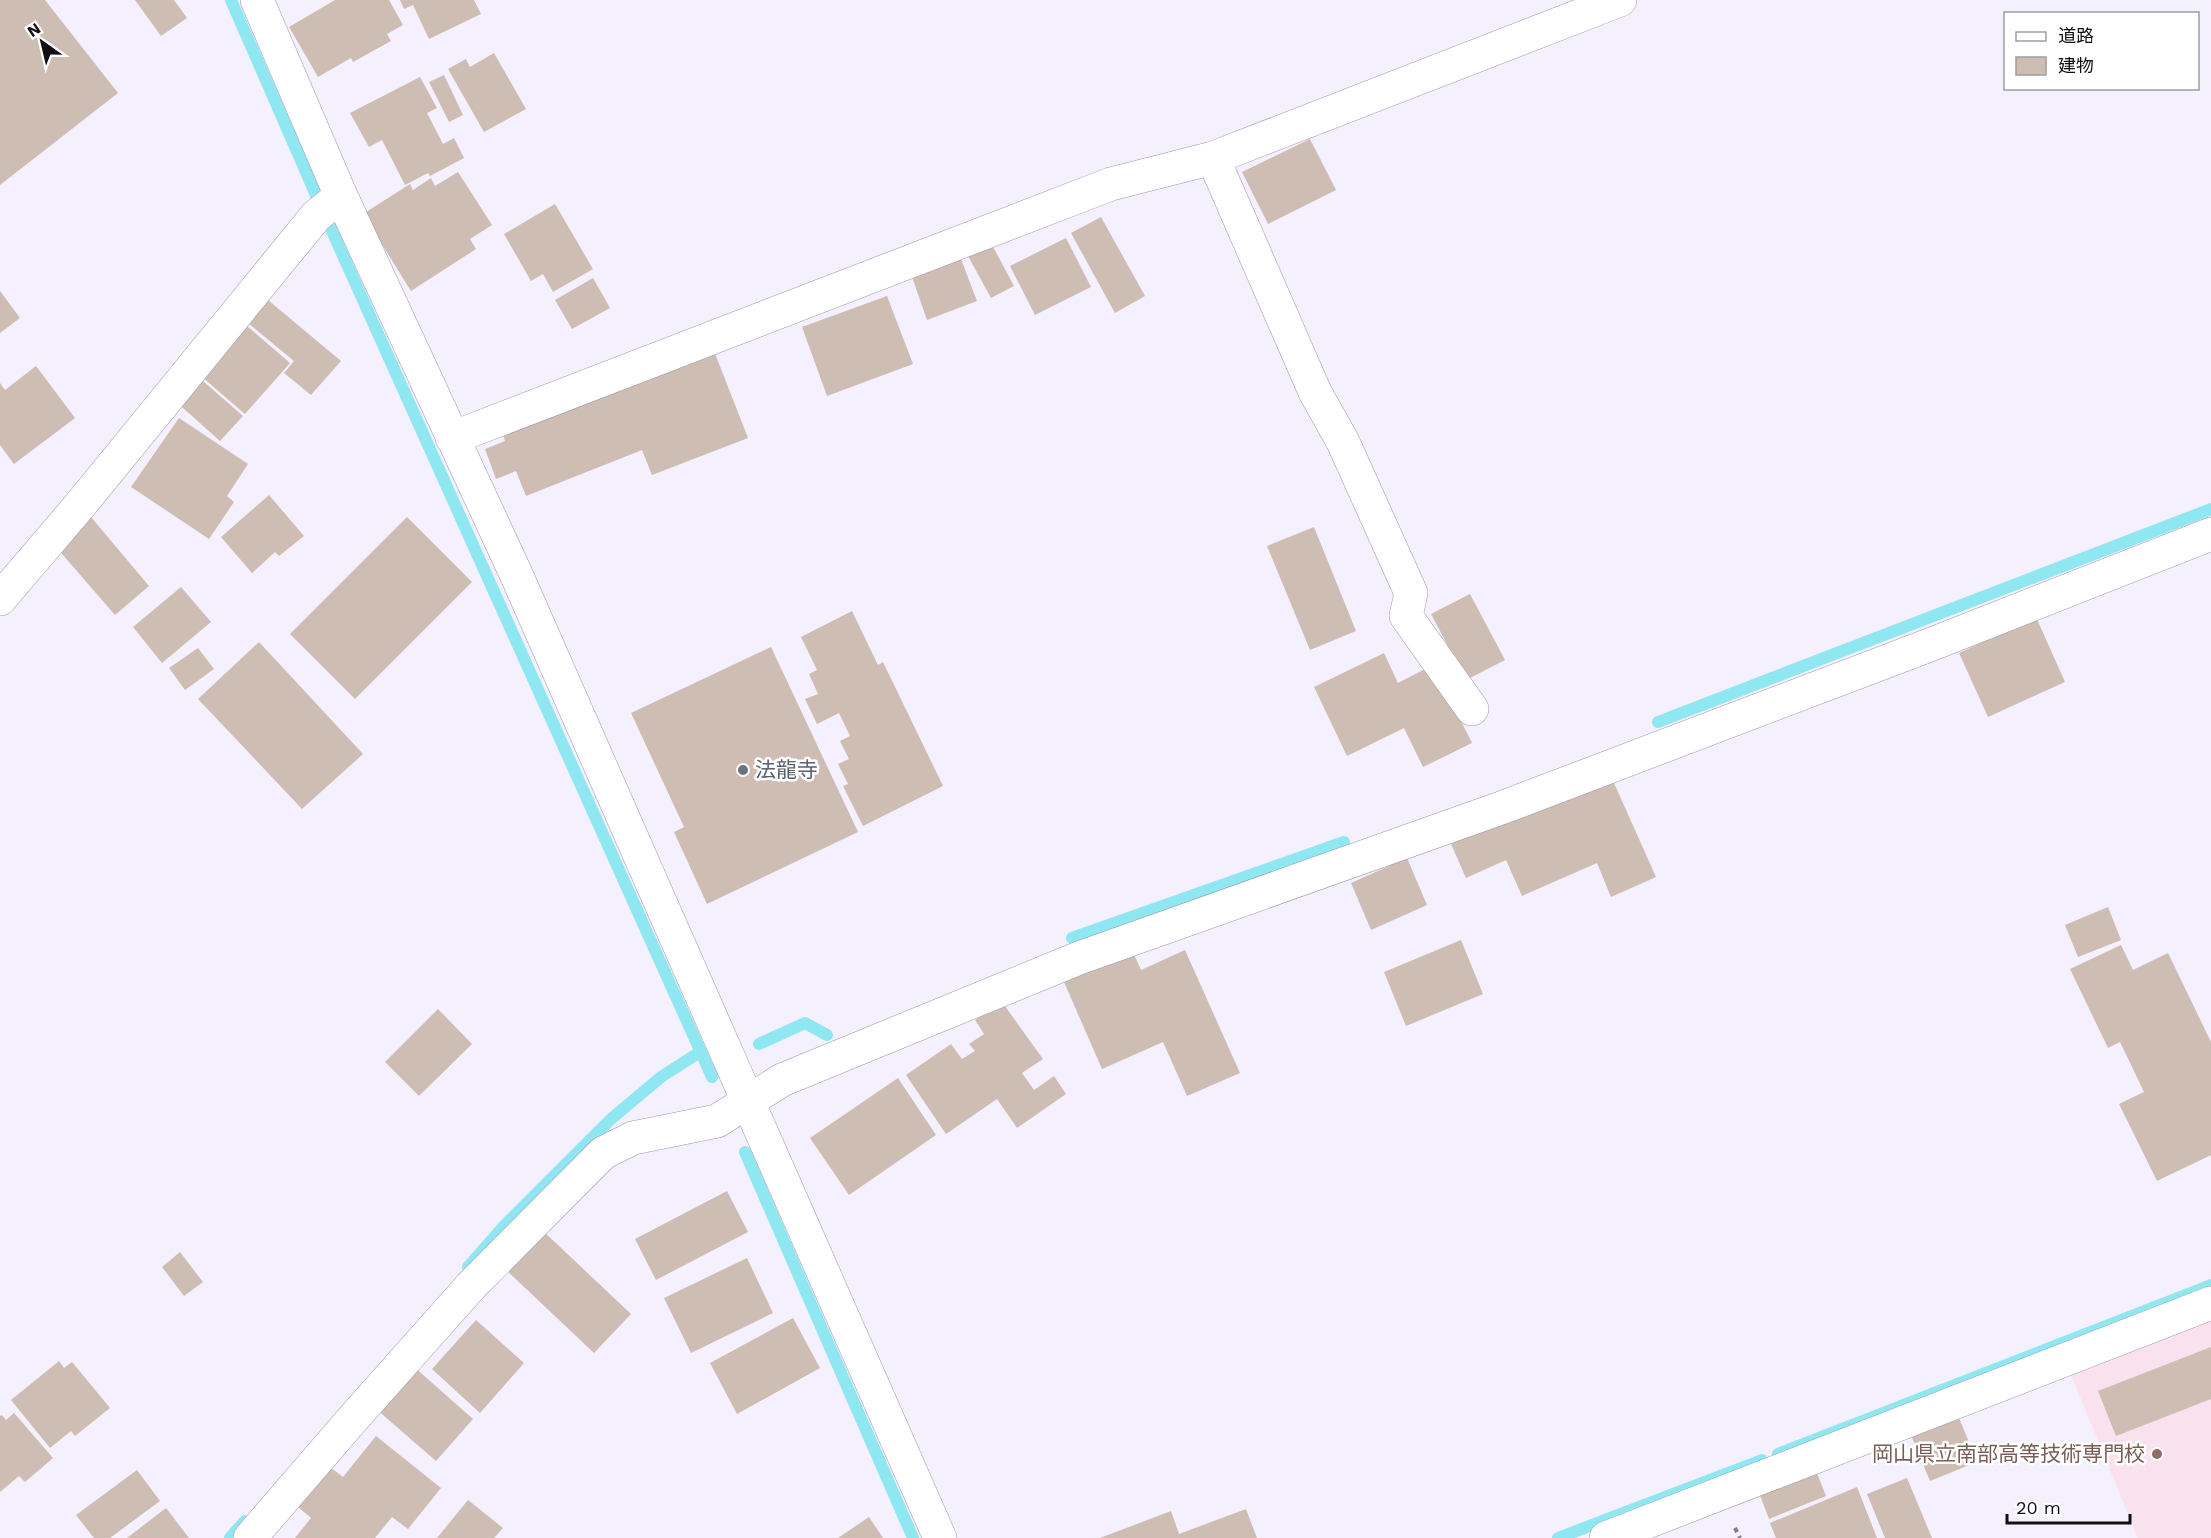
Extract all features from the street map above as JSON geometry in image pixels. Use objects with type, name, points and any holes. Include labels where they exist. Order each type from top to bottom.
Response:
[{"type":"street","points":[[257,0],[330,205],[452,438],[516,574],[940,1538]]},
{"type":"street","points":[[452,438],[1111,184],[1213,158],[1620,0]]},
{"type":"street","points":[[1213,158],[1315,392],[1343,442],[1411,592],[1406,616],[1472,709]]},
{"type":"street","points":[[0,598],[330,205]]},
{"type":"street","points":[[250,1538],[471,1286],[603,1153],[633,1138],[717,1121],[782,1080],[1080,958],[1513,804],[1927,646],[2211,534]]},
{"type":"street","points":[[1606,1538],[2211,1303]]},
{"type":"shaded area","name":"岡山県立南部高等技術専門校","points":[[2211,1314],[2211,1538],[2138,1538],[2069,1370]]},
{"type":"building","points":[[0,0],[45,0],[118,93],[0,185]]},
{"type":"building","points":[[135,0],[174,0],[187,18],[161,36]]},
{"type":"building","points":[[335,0],[389,0],[403,25],[387,34],[391,41],[353,62],[351,58],[318,77],[289,27]]},
{"type":"building","points":[[400,0],[474,0],[481,14],[429,39],[413,5],[404,9]]},
{"type":"building","points":[[494,53],[526,109],[484,132],[448,69],[466,59],[470,67]]},
{"type":"building","points":[[444,75],[463,115],[449,122],[429,82]]},
{"type":"building","points":[[420,77],[437,108],[427,113],[443,144],[454,138],[464,158],[430,176],[428,173],[405,185],[382,140],[369,147],[350,113]]},
{"type":"building","points":[[1310,139],[1336,190],[1268,224],[1242,172]]},
{"type":"building","points":[[458,172],[492,225],[470,239],[476,249],[411,291],[363,214],[410,184],[413,190],[431,178],[435,186]]},
{"type":"building","points":[[555,204],[593,269],[553,292],[543,274],[531,281],[504,234]]},
{"type":"building","points":[[1101,217],[1145,296],[1115,313],[1071,233]]},
{"type":"building","points":[[1066,238],[1091,287],[1035,315],[1010,266]]},
{"type":"building","points":[[991,243],[1014,286],[991,298],[968,256]]},
{"type":"building","points":[[961,259],[977,301],[927,320],[912,277]]},
{"type":"building","points":[[593,278],[610,308],[572,329],[555,300]]},
{"type":"building","points":[[0,291],[20,318],[0,333]]},
{"type":"building","points":[[262,295],[341,361],[311,395],[284,373],[294,361],[242,318]]},
{"type":"building","points":[[887,296],[913,364],[827,396],[802,327]]},
{"type":"building","points":[[240,320],[290,363],[245,414],[195,371]]},
{"type":"building","points":[[714,351],[748,438],[652,475],[642,450],[526,496],[516,471],[496,479],[485,449],[505,441],[503,435]]},
{"type":"building","points":[[36,366],[75,418],[14,464],[0,445],[0,383],[5,390]]},
{"type":"building","points":[[195,374],[243,416],[220,441],[173,399]]},
{"type":"building","points":[[179,418],[248,464],[227,496],[234,502],[209,539],[131,487]]},
{"type":"building","points":[[269,495],[304,536],[279,556],[275,552],[252,573],[221,537]]},
{"type":"building","points":[[91,517],[149,586],[115,615],[56,547]]},
{"type":"building","points":[[407,517],[472,582],[355,699],[290,634]]},
{"type":"building","points":[[1314,527],[1356,631],[1310,650],[1267,546]]},
{"type":"building","points":[[181,587],[211,622],[162,663],[133,627]]},
{"type":"building","points":[[1470,594],[1505,660],[1466,680],[1431,614]]},
{"type":"building","points":[[852,611],[878,665],[883,662],[943,786],[863,826],[843,786],[848,784],[838,764],[849,759],[840,741],[850,736],[839,713],[817,724],[805,699],[818,694],[809,674],[817,670],[801,637]]},
{"type":"building","points":[[2036,617],[2065,682],[1988,717],[1959,653]]},
{"type":"building","points":[[259,642],[363,754],[302,809],[198,699]]},
{"type":"building","name":"法龍寺","points":[[771,647],[858,832],[707,904],[674,832],[684,827],[631,713]]},
{"type":"building","points":[[198,648],[214,669],[185,690],[169,668]]},
{"type":"building","points":[[1384,653],[1398,683],[1433,665],[1472,743],[1423,767],[1404,728],[1347,756],[1314,687]]},
{"type":"building","points":[[1610,774],[1656,877],[1611,897],[1597,863],[1522,896],[1506,860],[1466,878],[1451,844]]},
{"type":"building","points":[[1407,858],[1427,905],[1371,930],[1351,883]]},
{"type":"building","points":[[2108,907],[2121,940],[2078,957],[2065,925]]},
{"type":"building","points":[[1461,940],[1483,994],[1406,1026],[1384,972]]},
{"type":"building","points":[[2121,945],[2133,970],[2168,953],[2211,1042],[2211,1155],[2157,1181],[2119,1104],[2144,1092],[2120,1042],[2108,1048],[2070,969]]},
{"type":"building","points":[[1185,950],[1240,1073],[1187,1096],[1163,1042],[1102,1069],[1064,982],[1133,952],[1141,970]]},
{"type":"building","points":[[1002,1002],[1043,1059],[1022,1073],[1034,1090],[1054,1076],[1066,1094],[1017,1128],[997,1099],[946,1134],[906,1075],[951,1044],[962,1059],[975,1051],[969,1044],[984,1034],[975,1020]]},
{"type":"building","points":[[438,1009],[472,1044],[419,1096],[385,1062]]},
{"type":"building","points":[[898,1078],[936,1135],[849,1195],[810,1138]]},
{"type":"building","points":[[727,1191],[748,1232],[656,1280],[635,1239]]},
{"type":"building","points":[[542,1230],[631,1314],[594,1353],[505,1269]]},
{"type":"building","points":[[180,1252],[203,1282],[184,1296],[162,1267]]},
{"type":"building","points":[[747,1258],[773,1313],[691,1353],[664,1298]]},
{"type":"building","points":[[793,1318],[820,1368],[737,1414],[710,1363]]},
{"type":"building","points":[[476,1320],[524,1363],[480,1413],[432,1369]]},
{"type":"building","points":[[2211,1347],[2211,1399],[2116,1436],[2098,1391]]},
{"type":"building","points":[[59,1361],[64,1368],[72,1362],[110,1408],[75,1436],[71,1431],[50,1448],[11,1400]]},
{"type":"building","points":[[413,1366],[473,1419],[436,1461],[376,1409]]},
{"type":"building","points":[[1955,1408],[1977,1462],[1930,1481],[1908,1428]]},
{"type":"building","points":[[14,1413],[53,1458],[25,1482],[19,1476],[0,1492],[0,1416],[2,1415],[6,1420]]},
{"type":"building","points":[[376,1436],[441,1488],[408,1529],[392,1517],[375,1538],[295,1538],[311,1518],[290,1500],[322,1461],[343,1477]]},
{"type":"building","points":[[1815,1468],[1826,1496],[1769,1519],[1758,1490]]},
{"type":"building","points":[[137,1470],[160,1501],[110,1538],[94,1538],[76,1515]]},
{"type":"building","points":[[1907,1478],[1932,1538],[1885,1538],[1867,1494]]},
{"type":"building","points":[[1857,1487],[1877,1538],[1776,1538],[1770,1523]]},
{"type":"building","points":[[468,1500],[503,1528],[494,1538],[437,1538]]},
{"type":"building","points":[[166,1508],[189,1538],[127,1538]]},
{"type":"building","points":[[1246,1509],[1257,1538],[1100,1538],[1171,1511],[1179,1534]]},
{"type":"building","points":[[869,1517],[883,1538],[838,1538]]},
{"type":"waterway","points":[[231,0],[323,211],[712,1077]]},
{"type":"waterway","points":[[1658,722],[2211,509]]},
{"type":"waterway","points":[[1072,938],[1344,842]]},
{"type":"waterway","points":[[759,1044],[805,1023],[827,1035]]},
{"type":"waterway","points":[[468,1267],[505,1225],[611,1119],[661,1077],[700,1052]]},
{"type":"waterway","points":[[745,1152],[913,1538]]},
{"type":"waterway","points":[[1778,1454],[2211,1285]]},
{"type":"waterway","points":[[1558,1538],[1762,1460]]},
{"type":"waterway","points":[[230,1538],[245,1521]]},
{"type":"place","name":"法龍寺","points":[[743,770]]},
{"type":"place","name":"岡山県立南部高等技術専門校","points":[[2157,1454]]}]
